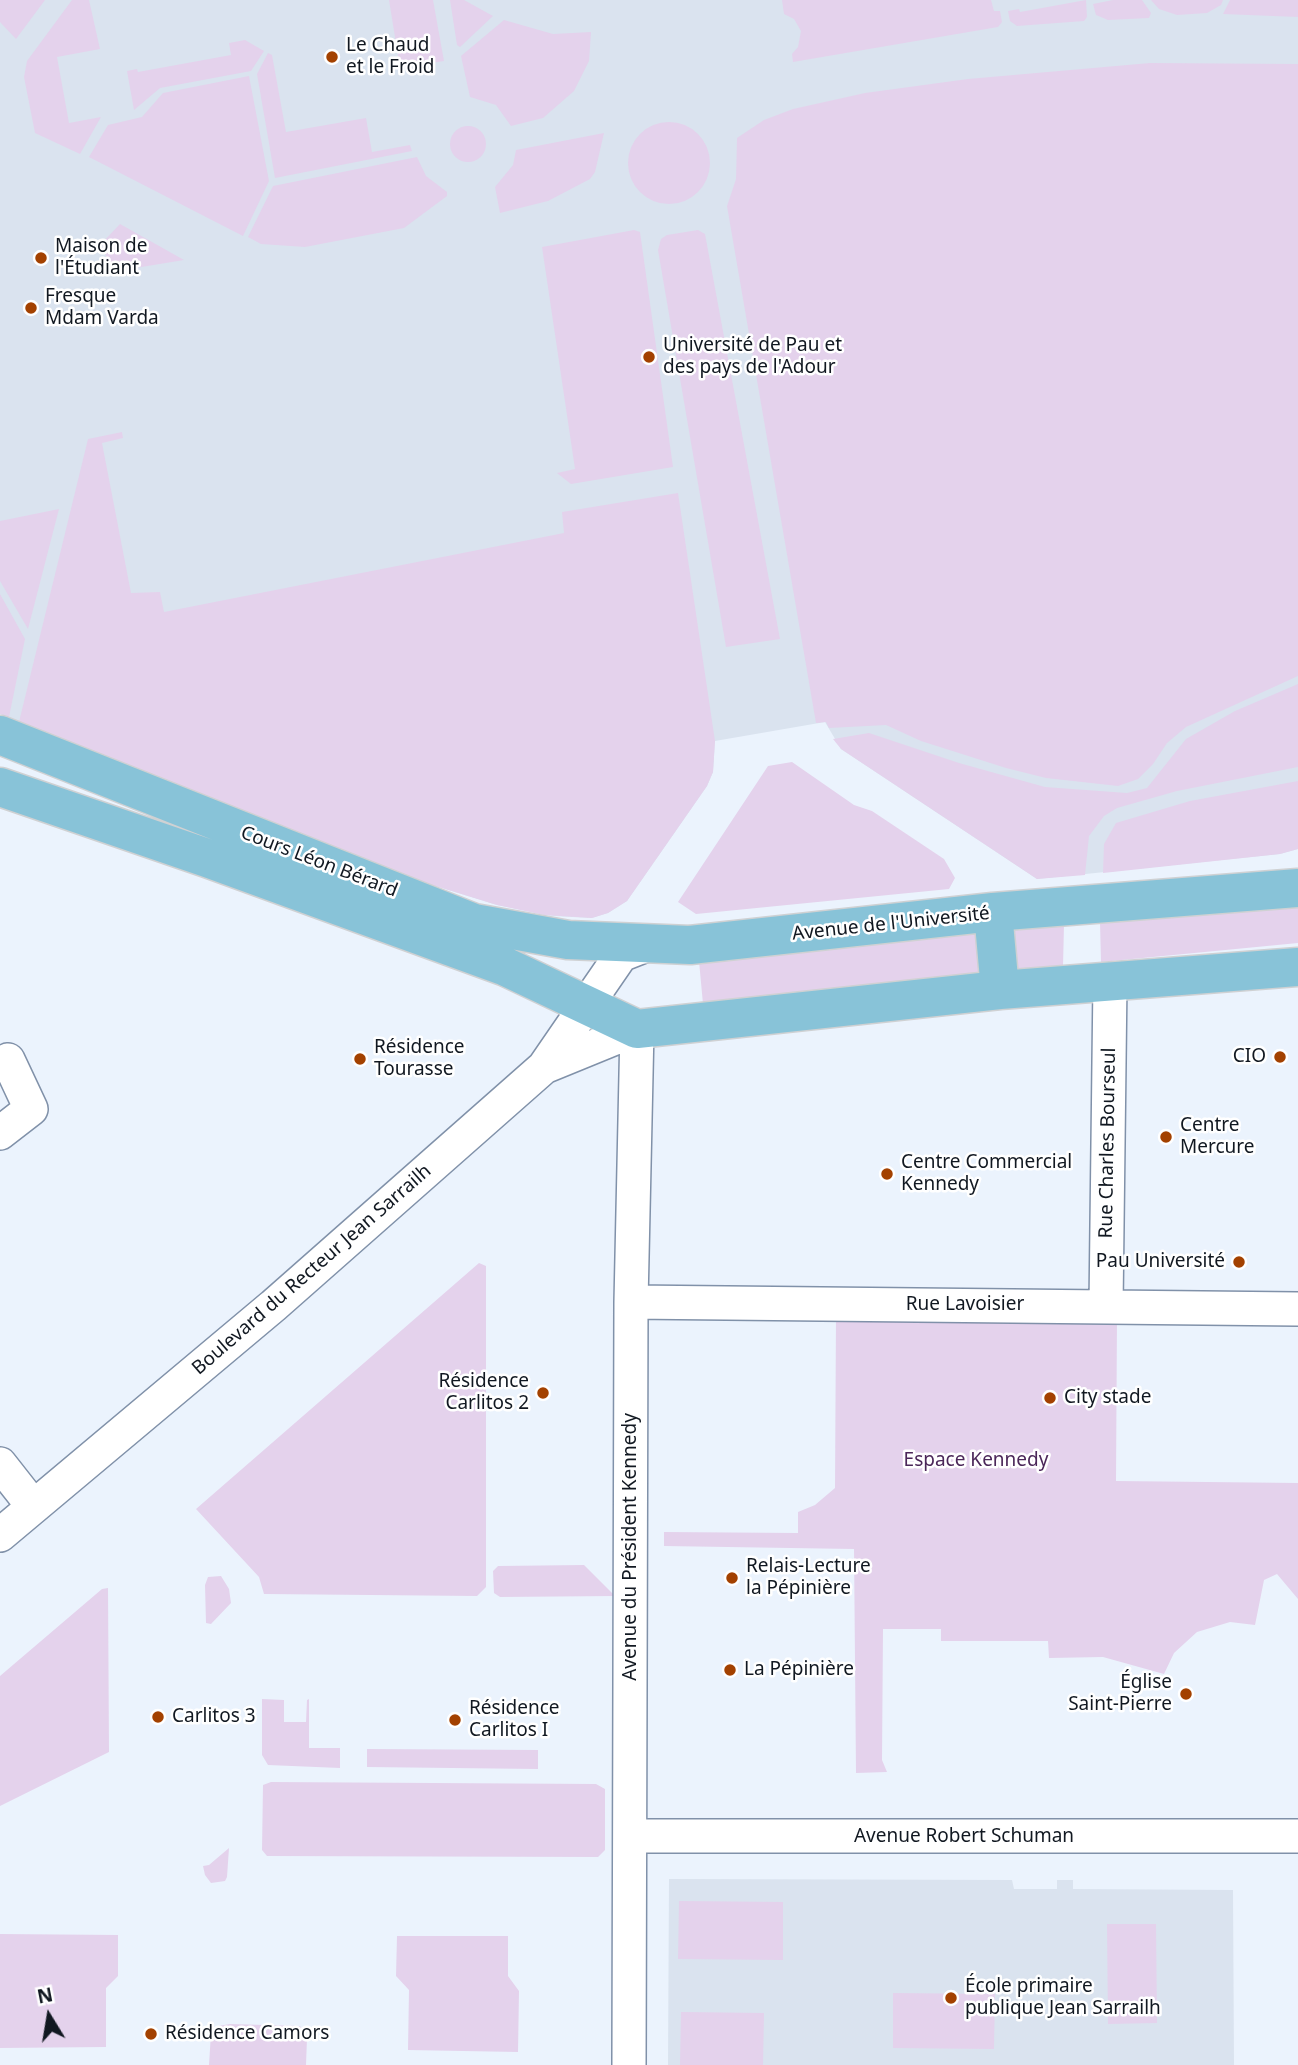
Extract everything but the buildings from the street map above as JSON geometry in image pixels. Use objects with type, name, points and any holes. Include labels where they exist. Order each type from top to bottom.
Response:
[{"type":"main road","name":"Cours Léon Bérard","points":[[0,735],[474,923],[568,940],[649,944]]},
{"type":"main road","name":"Cours Léon Bérard","points":[[0,788],[207,858],[506,967],[586,1008],[637,1029]]},
{"type":"main road","name":"Avenue de l'Université","points":[[649,944],[690,945],[993,912],[1298,888]]},
{"type":"main road","points":[[993,912],[1000,990]]},
{"type":"main road","points":[[637,1029],[1000,990],[1298,967]]},
{"type":"street","name":"Avenue de l'Université","points":[[544,1067],[621,955],[649,944]]},
{"type":"street","name":"Rue Charles Bourseul","points":[[1107,1306],[1110,981]]},
{"type":"street","name":"Boulevard du Recteur Jean Sarrailh","points":[[0,1535],[273,1306],[544,1067],[637,1029]]},
{"type":"street","name":"Avenue du Président Kennedy","points":[[629,2065],[631,1302],[637,1029]]},
{"type":"street","points":[[0,1064],[8,1060],[31,1109],[0,1133]]},
{"type":"street","name":"Rue Lavoisier","points":[[631,1302],[1298,1308]]},
{"type":"street","points":[[0,1464],[33,1506]]},
{"type":"street","name":"Avenue Robert Schuman","points":[[630,1836],[1298,1836]]},
{"type":"shaded area","name":"Université de Pau et des pays de l'Adour","points":[[0,0],[1298,0],[1298,849],[1280,854],[1037,879],[841,749],[825,722],[715,741],[713,772],[707,786],[627,901],[608,913],[592,918],[553,916],[497,905],[413,879],[0,714]]},
{"type":"shaded area","name":"École primaire publique Jean Sarrailh","points":[[669,1879],[1012,1880],[1014,1889],[1057,1889],[1057,1880],[1073,1880],[1073,1889],[1233,1890],[1234,2065],[668,2065]]},
{"type":"green space","points":[[0,0],[45,0],[16,39],[0,22]]},
{"type":"green space","points":[[72,0],[89,0],[100,49],[57,57],[69,123],[101,117],[80,154],[35,133],[24,77],[27,61]]},
{"type":"green space","points":[[389,0],[433,0],[444,61],[400,68]]},
{"type":"green space","points":[[450,0],[464,0],[493,16],[460,47],[457,45]]},
{"type":"green space","points":[[782,0],[991,0],[994,11],[1000,11],[1002,22],[998,27],[793,62],[792,54],[798,47],[801,31],[794,19],[784,14]]},
{"type":"green space","points":[[1086,0],[1087,17],[1084,21],[1017,26],[1010,21],[1008,11],[1019,9],[1020,12]]},
{"type":"green space","points":[[1113,0],[1142,0],[1151,13],[1149,18],[1108,20],[1096,15],[1093,4]]},
{"type":"green space","points":[[1151,0],[1223,0],[1221,5],[1207,13],[1177,15],[1159,9]]},
{"type":"green space","points":[[1230,0],[1298,0],[1298,17],[1223,14]]},
{"type":"green space","points":[[504,20],[553,34],[591,32],[589,61],[574,91],[543,118],[511,126],[496,105],[470,97],[461,56]]},
{"type":"green space","points":[[245,40],[264,51],[251,71],[160,88],[134,110],[127,71],[137,69],[138,72],[231,55],[229,43]]},
{"type":"green space","points":[[268,53],[272,55],[286,132],[366,118],[372,152],[410,145],[412,151],[275,178],[257,74]]},
{"type":"green space","points":[[1150,63],[1298,64],[1298,676],[1186,727],[1167,743],[1153,764],[1138,779],[1118,786],[1046,778],[1006,768],[921,741],[886,725],[829,728],[826,722],[816,723],[727,206],[736,179],[737,138],[764,120],[793,109],[865,93],[968,79]]},
{"type":"green space","points":[[249,76],[269,181],[243,236],[89,157],[108,125],[142,117],[163,93]]},
{"type":"green space","points":[[661,122],[677,122],[692,129],[703,140],[710,155],[707,179],[698,192],[677,204],[661,204],[646,197],[635,186],[628,171],[628,155],[635,140],[646,129]]},
{"type":"green space","points":[[468,126],[481,131],[486,144],[481,157],[468,162],[455,157],[450,144],[455,131]]},
{"type":"green space","points":[[604,133],[595,172],[590,179],[548,201],[500,213],[495,187],[513,165],[516,150]]},
{"type":"green space","points":[[417,157],[426,176],[447,192],[447,196],[404,228],[305,247],[261,244],[248,237],[273,186]]},
{"type":"green space","points":[[120,224],[184,260],[111,272],[102,243]]},
{"type":"green space","points":[[634,230],[640,232],[673,467],[571,484],[557,473],[575,469],[542,247]]},
{"type":"green space","points":[[698,230],[705,234],[780,639],[726,647],[658,250],[661,239],[667,235]]},
{"type":"green space","points":[[122,432],[123,438],[102,443],[131,593],[160,592],[164,612],[564,533],[562,512],[678,493],[715,741],[713,772],[707,786],[627,901],[608,913],[592,918],[544,915],[497,905],[413,879],[19,722],[88,439]]},
{"type":"green space","points":[[59,509],[28,629],[0,581],[0,521]]},
{"type":"green space","points":[[0,594],[25,639],[9,717],[0,714]]},
{"type":"green space","points":[[1298,684],[1298,767],[1177,791],[1117,808],[1104,816],[1089,836],[1085,875],[1037,879],[841,749],[833,739],[869,733],[959,763],[1045,787],[1127,793],[1147,788],[1186,739],[1235,711]]},
{"type":"green space","points":[[792,762],[854,805],[872,811],[944,859],[955,878],[949,889],[696,914],[678,902],[768,766]]},
{"type":"green space","points":[[1298,781],[1298,849],[1280,854],[1103,873],[1104,844],[1116,823],[1190,801]]},
{"type":"green space","points":[[1298,901],[1298,943],[1101,962],[1100,922]]},
{"type":"green space","points":[[1064,925],[1063,966],[703,1004],[699,961]]},
{"type":"green space","points":[[479,1263],[486,1266],[486,1587],[477,1596],[264,1594],[259,1577],[196,1509]]},
{"type":"green space","name":"Espace Kennedy","points":[[836,1316],[1117,1318],[1116,1481],[1298,1483],[1298,1599],[1277,1574],[1264,1580],[1255,1625],[1230,1622],[1197,1632],[1174,1653],[1164,1674],[1103,1657],[1049,1658],[1048,1641],[941,1641],[941,1629],[883,1629],[882,1760],[887,1772],[856,1773],[854,1549],[664,1546],[664,1532],[798,1533],[798,1512],[815,1505],[835,1488]]},
{"type":"green space","points":[[584,1565],[615,1596],[500,1597],[494,1593],[493,1571],[498,1566]]},
{"type":"green space","points":[[221,1576],[229,1589],[231,1603],[211,1624],[206,1623],[205,1585],[208,1577]]},
{"type":"green space","points":[[108,1588],[109,1752],[0,1806],[0,1676],[102,1589]]},
{"type":"green space","points":[[262,1699],[284,1700],[284,1722],[306,1722],[309,1699],[309,1748],[340,1748],[340,1768],[268,1765],[262,1755]]},
{"type":"green space","points":[[367,1749],[538,1750],[538,1769],[367,1767]]},
{"type":"green space","points":[[271,1782],[596,1784],[605,1789],[605,1850],[598,1857],[267,1856],[262,1850],[263,1785]]},
{"type":"green space","points":[[229,1848],[225,1881],[211,1883],[203,1866],[209,1865]]},
{"type":"green space","points":[[679,1901],[783,1902],[783,1960],[678,1959]]},
{"type":"green space","points":[[1107,1924],[1156,1924],[1157,2023],[1108,2024]]},
{"type":"green space","points":[[0,1934],[118,1935],[118,1976],[106,1988],[106,2047],[0,2048]]},
{"type":"green space","points":[[397,1936],[508,1936],[508,1976],[519,1991],[518,2052],[408,2050],[409,1990],[396,1976]]},
{"type":"green space","points":[[893,1993],[995,1994],[994,2049],[893,2048]]},
{"type":"green space","points":[[681,2012],[764,2013],[763,2065],[680,2065]]},
{"type":"green space","points":[[218,2026],[300,2026],[307,2038],[306,2065],[209,2065],[211,2033]]},
{"type":"place","name":"Le Chaud et le Froid","points":[[332,57]]},
{"type":"place","name":"Maison de l'Étudiant","points":[[41,258]]},
{"type":"place","name":"Fresque Mdam Varda","points":[[31,308]]},
{"type":"place","name":"Université de Pau et des pays de l'Adour","points":[[649,357]]},
{"type":"place","name":"CIO","points":[[1280,1057]]},
{"type":"place","name":"Résidence Tourasse","points":[[360,1059]]},
{"type":"place","name":"Centre Mercure","points":[[1166,1137]]},
{"type":"place","name":"Centre Commercial Kennedy","points":[[887,1174]]},
{"type":"place","name":"Pau Université","points":[[1239,1262]]},
{"type":"place","name":"Résidence Carlitos 2","points":[[543,1393]]},
{"type":"place","name":"City stade","points":[[1050,1398]]},
{"type":"place","name":"Relais-Lecture la Pépinière","points":[[732,1578]]},
{"type":"place","name":"La Pépinière","points":[[730,1670]]},
{"type":"place","name":"Église Saint-Pierre","points":[[1186,1694]]},
{"type":"place","name":"Carlitos 3","points":[[158,1717]]},
{"type":"place","name":"Résidence Carlitos I","points":[[455,1720]]},
{"type":"place","name":"École primaire publique Jean Sarrailh","points":[[951,1998]]},
{"type":"place","name":"Résidence Camors","points":[[151,2034]]}]
